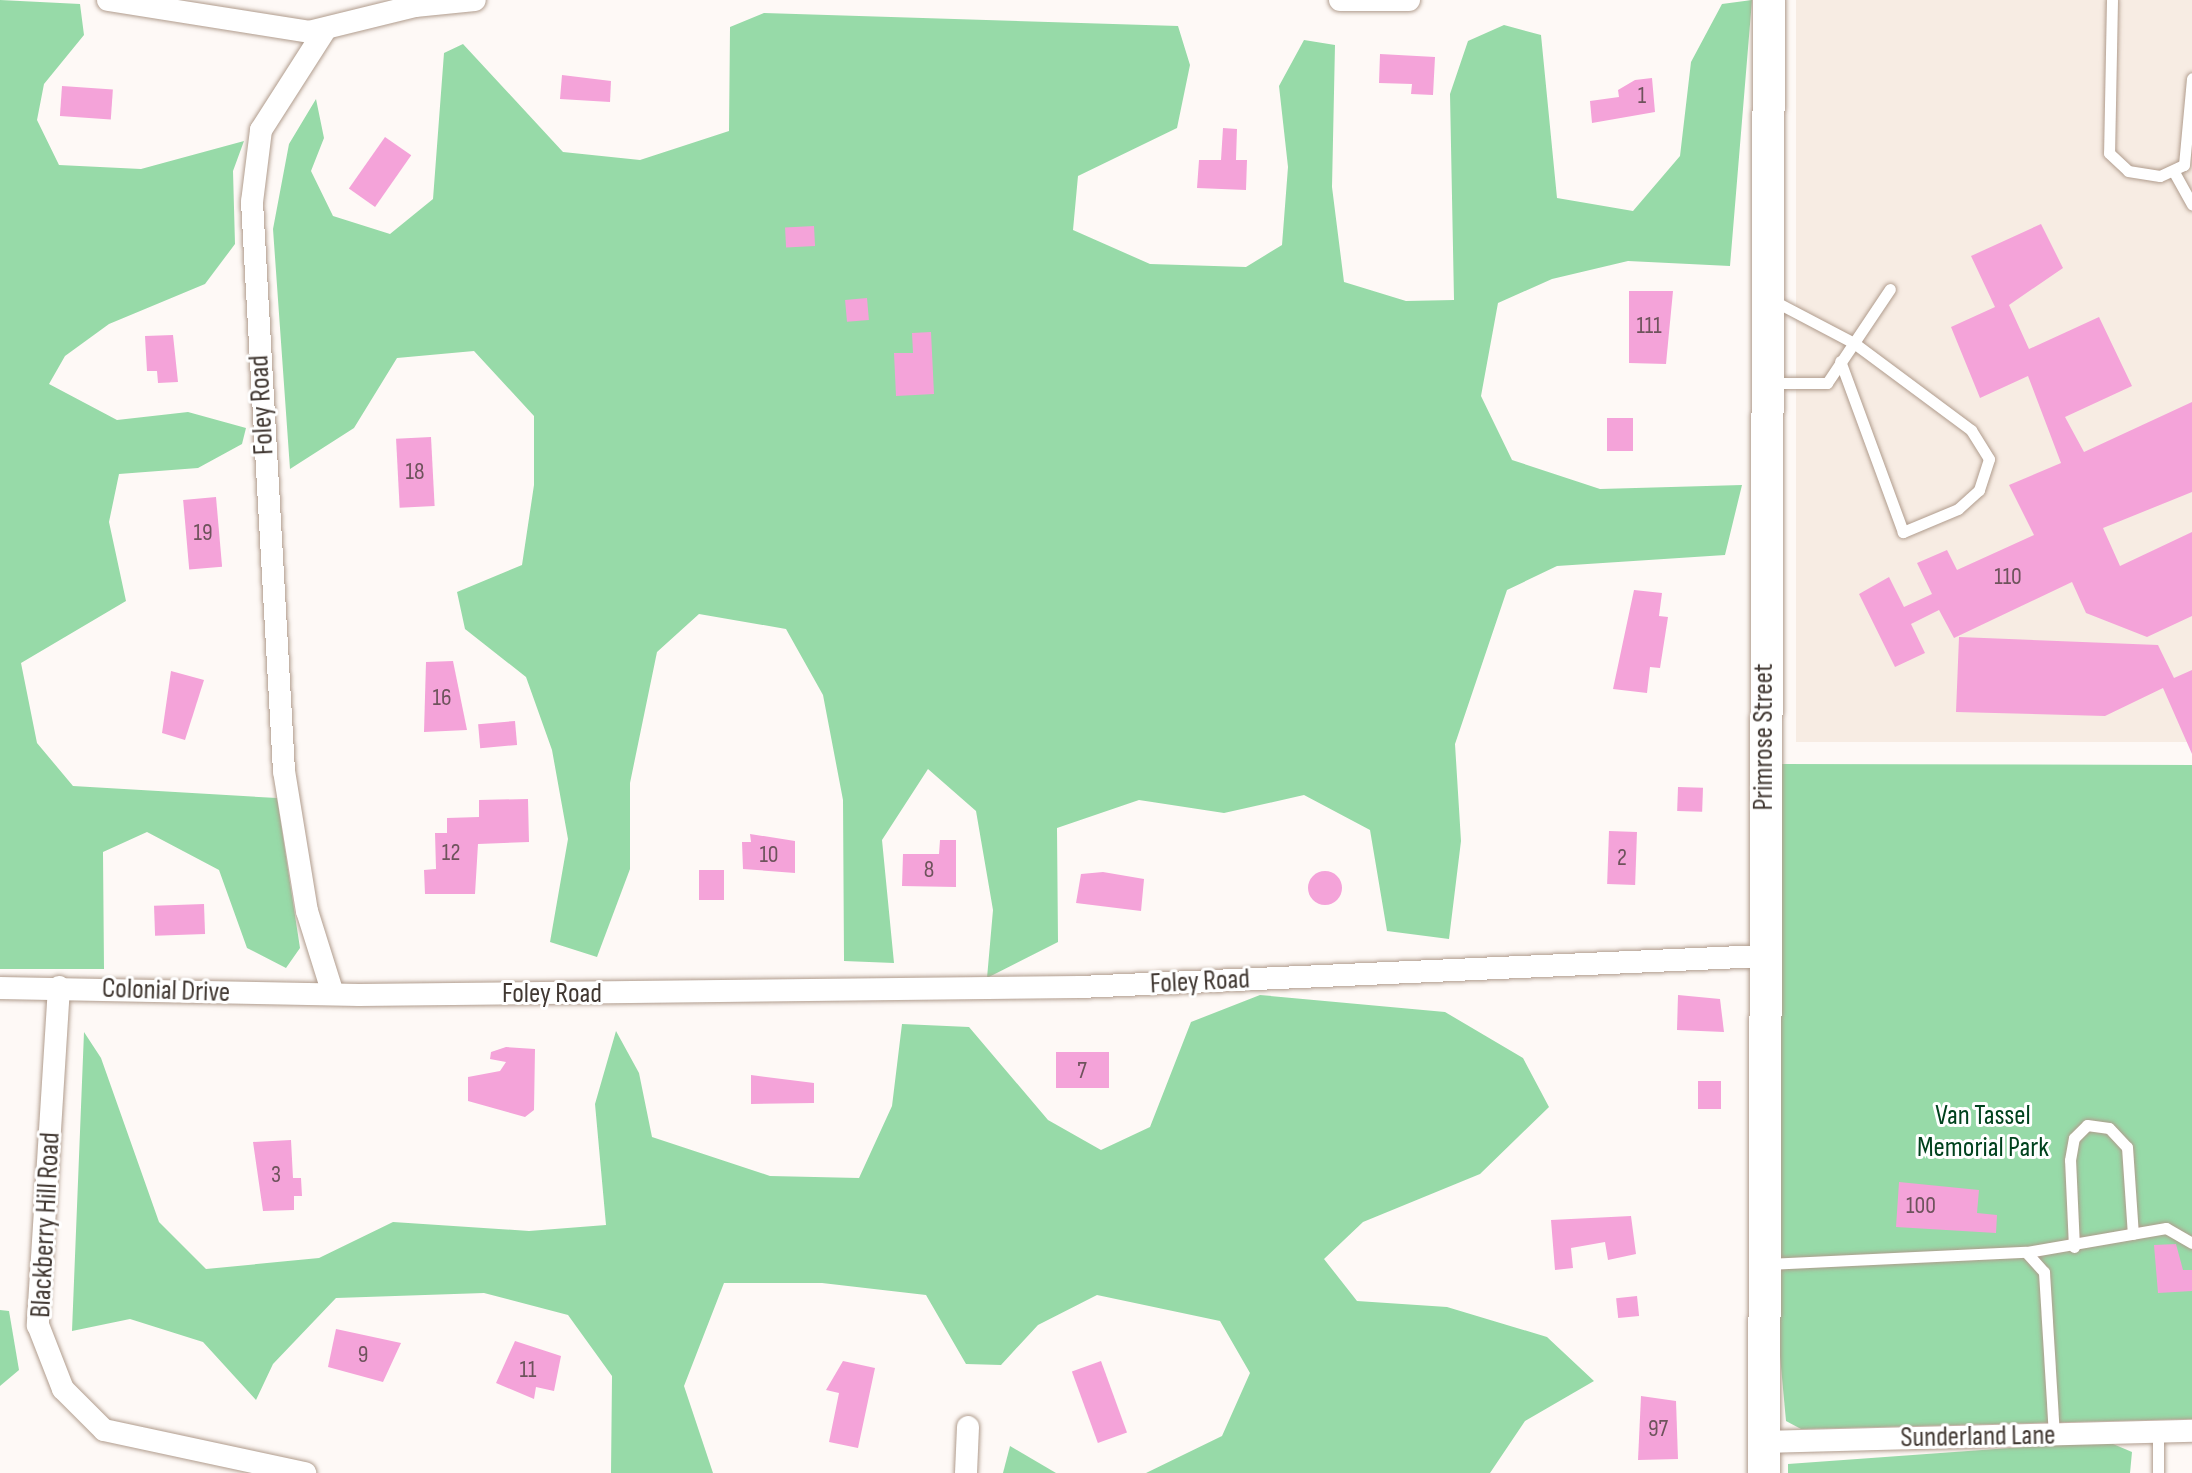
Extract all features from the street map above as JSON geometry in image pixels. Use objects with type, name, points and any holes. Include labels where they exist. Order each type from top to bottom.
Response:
[{"type":"main road","name":"Primrose Street","points":[[1764,1457],[1762,956],[1769,0]]},
{"type":"street","points":[[108,0],[325,30],[415,6],[475,0]]},
{"type":"street","points":[[1340,0],[1409,0]]},
{"type":"street","name":"Foley Road","points":[[325,30],[261,130],[252,202],[284,771],[307,911],[333,994],[1080,987],[1762,956]]},
{"type":"street","name":"Blackberry Hill Road","points":[[59,987],[38,1325],[63,1389],[104,1430],[305,1473]]},
{"type":"street","name":"Colonial Drive","points":[[0,988],[333,994]]},
{"type":"street","points":[[966,1473],[968,1427]]},
{"type":"street","name":"Sunderland Lane","points":[[1764,1457],[2054,1435],[2192,1431]]},
{"type":"lane","points":[[2112,0],[2109,153],[2128,171],[2174,172]]},
{"type":"lane","points":[[2174,172],[2188,152],[2192,78]]},
{"type":"lane","points":[[2174,172],[2192,204]]},
{"type":"lane","points":[[1766,383],[1827,383],[1890,289]]},
{"type":"lane","points":[[1766,297],[1854,343],[1971,430],[1989,459],[1979,490],[1958,509],[1903,532],[1840,361]]},
{"type":"lane","points":[[2074,1247],[2070,1160],[2074,1138],[2087,1125],[2109,1128],[2127,1147],[2133,1234]]},
{"type":"lane","points":[[1762,1264],[2026,1252],[2074,1247],[2166,1228],[2190,1240]]},
{"type":"lane","points":[[2026,1252],[2040,1262],[2051,1318],[2054,1435]]},
{"type":"lane","points":[[2158,1433],[2158,1473]]},
{"type":"shaded area","points":[[1796,0],[2192,0],[2192,742],[1796,742]]},
{"type":"green space","points":[[0,0],[80,4],[84,35],[44,84],[37,120],[59,165],[141,169],[244,141],[233,171],[235,244],[205,284],[109,324],[65,356],[49,384],[117,420],[188,412],[246,428],[242,444],[198,468],[119,474],[109,522],[126,601],[21,663],[37,743],[73,786],[277,798],[300,948],[286,968],[247,948],[219,870],[147,832],[103,852],[104,969],[0,969]]},
{"type":"green space","points":[[1752,0],[1730,266],[1628,261],[1552,279],[1498,303],[1481,396],[1512,460],[1600,489],[1742,485],[1725,555],[1557,566],[1507,590],[1455,744],[1461,841],[1449,939],[1387,931],[1370,830],[1304,795],[1224,813],[1139,800],[1057,828],[1058,942],[987,978],[993,910],[976,811],[928,769],[882,840],[894,963],[844,961],[843,800],[823,695],[786,629],[699,614],[657,652],[630,783],[630,869],[597,957],[550,942],[568,839],[552,750],[526,677],[465,629],[457,592],[522,565],[534,485],[534,416],[474,351],[397,358],[354,428],[290,469],[273,229],[289,144],[316,99],[324,138],[311,171],[333,216],[390,234],[433,199],[444,53],[463,44],[563,152],[640,160],[729,131],[730,27],[764,13],[1178,26],[1190,65],[1177,128],[1078,176],[1073,230],[1150,264],[1246,267],[1282,245],[1288,167],[1279,86],[1304,40],[1335,45],[1332,187],[1344,282],[1406,301],[1454,300],[1450,94],[1468,41],[1504,25],[1541,35],[1557,198],[1633,211],[1680,156],[1691,62],[1722,4]]},
{"type":"green space","name":"Van Tassel Memorial Park","points":[[1778,764],[2192,765],[2192,1419],[1801,1429],[1786,1421],[1778,1334]]},
{"type":"green space","points":[[1260,995],[1445,1012],[1523,1058],[1549,1107],[1480,1174],[1363,1222],[1324,1259],[1357,1301],[1447,1307],[1547,1337],[1594,1381],[1525,1421],[1490,1473],[1146,1473],[1222,1436],[1250,1373],[1220,1321],[1097,1295],[1038,1325],[1001,1365],[966,1364],[926,1295],[822,1283],[724,1283],[684,1386],[713,1473],[611,1473],[612,1376],[568,1315],[484,1293],[336,1298],[273,1364],[256,1400],[203,1342],[130,1319],[72,1331],[84,1032],[101,1058],[159,1222],[206,1269],[319,1258],[393,1222],[529,1231],[606,1225],[595,1104],[616,1031],[639,1073],[652,1137],[770,1176],[859,1178],[892,1106],[902,1024],[969,1027],[1048,1120],[1101,1150],[1150,1127],[1191,1022]]},
{"type":"green space","points":[[0,1310],[9,1311],[19,1370],[0,1386]]},
{"type":"green space","points":[[2106,1441],[2132,1452],[2130,1473],[1788,1473],[1788,1464]]},
{"type":"green space","points":[[1010,1446],[1056,1473],[1003,1473]]},
{"type":"building","points":[[1380,54],[1435,57],[1433,95],[1411,94],[1412,84],[1379,83]]},
{"type":"building","points":[[562,75],[611,81],[610,102],[560,99]]},
{"type":"building","points":[[1652,78],[1655,112],[1592,123],[1590,101],[1619,97],[1618,90],[1635,80]]},
{"type":"building","points":[[62,86],[113,90],[111,119],[60,116]]},
{"type":"building","points":[[1223,128],[1237,129],[1236,160],[1247,160],[1246,190],[1197,188],[1199,160],[1221,160]]},
{"type":"building","points":[[385,137],[411,155],[375,207],[349,189]]},
{"type":"building","points":[[2041,224],[2063,268],[2009,305],[2029,349],[2099,317],[2132,386],[2065,417],[2084,452],[2192,402],[2192,492],[2103,528],[2120,566],[2192,532],[2192,616],[2147,637],[2086,613],[2072,582],[1954,638],[1939,610],[1911,624],[1925,653],[1895,667],[1859,594],[1889,577],[1904,607],[1932,594],[1917,563],[1947,550],[1957,570],[2034,535],[2009,485],[2061,463],[2028,376],[1980,398],[1951,327],[1995,307],[1971,256]]},
{"type":"building","points":[[814,226],[815,246],[786,247],[785,228]]},
{"type":"building","points":[[1629,291],[1673,291],[1666,364],[1629,363]]},
{"type":"building","points":[[867,298],[869,320],[847,322],[845,300]]},
{"type":"building","points":[[931,332],[934,394],[896,396],[894,353],[913,353],[912,333]]},
{"type":"building","points":[[173,335],[178,382],[158,383],[157,371],[147,371],[145,336]]},
{"type":"building","points":[[1607,418],[1633,418],[1633,451],[1607,451]]},
{"type":"building","points":[[431,437],[435,506],[400,508],[396,439]]},
{"type":"building","points":[[216,497],[222,567],[189,570],[183,500]]},
{"type":"building","points":[[1634,590],[1662,593],[1659,616],[1668,617],[1660,668],[1650,667],[1647,693],[1613,689]]},
{"type":"building","points":[[1959,637],[2158,645],[2174,678],[2192,670],[2192,754],[2163,688],[2105,716],[1956,712]]},
{"type":"building","points":[[453,661],[467,730],[424,732],[426,662]]},
{"type":"building","points":[[171,671],[204,680],[185,740],[162,733]]},
{"type":"building","points":[[515,721],[517,745],[480,748],[478,724]]},
{"type":"building","points":[[1678,787],[1703,788],[1702,812],[1677,811]]},
{"type":"building","points":[[528,799],[529,842],[478,844],[475,894],[425,894],[424,870],[436,869],[435,833],[447,833],[447,818],[479,817],[479,800]]},
{"type":"building","points":[[1609,831],[1637,832],[1635,885],[1607,884]]},
{"type":"building","points":[[750,834],[795,841],[795,873],[743,869],[742,842],[751,842]]},
{"type":"building","points":[[940,840],[956,840],[956,887],[902,886],[903,854],[939,854]]},
{"type":"building","points":[[699,870],[724,870],[724,900],[699,900]]},
{"type":"building","points":[[1325,871],[1337,876],[1342,888],[1337,900],[1325,905],[1313,900],[1308,888],[1313,876]]},
{"type":"building","points":[[1103,872],[1144,879],[1141,911],[1076,903],[1081,874]]},
{"type":"building","points":[[204,904],[205,934],[155,936],[154,906]]},
{"type":"building","points":[[1678,995],[1720,999],[1724,1032],[1677,1030]]},
{"type":"building","points":[[506,1047],[535,1049],[534,1110],[525,1117],[468,1101],[468,1077],[500,1071],[506,1062],[490,1059],[491,1052]]},
{"type":"building","points":[[1056,1052],[1109,1052],[1109,1088],[1056,1088]]},
{"type":"building","points":[[751,1075],[814,1083],[814,1103],[751,1104]]},
{"type":"building","points":[[1698,1081],[1721,1081],[1721,1109],[1698,1109]]},
{"type":"building","points":[[291,1140],[293,1178],[301,1178],[302,1196],[294,1196],[294,1210],[263,1211],[253,1142]]},
{"type":"building","points":[[1899,1182],[1979,1190],[1977,1213],[1997,1215],[1996,1233],[1896,1227]]},
{"type":"building","points":[[1631,1216],[1636,1254],[1608,1260],[1605,1242],[1571,1248],[1573,1268],[1555,1270],[1551,1220]]},
{"type":"building","points":[[2176,1244],[2183,1270],[2192,1270],[2192,1291],[2158,1293],[2154,1245]]},
{"type":"building","points":[[1637,1296],[1639,1316],[1618,1318],[1616,1298]]},
{"type":"building","points":[[336,1329],[401,1343],[383,1382],[328,1367]]},
{"type":"building","points":[[515,1341],[561,1356],[554,1391],[536,1387],[534,1399],[496,1383]]},
{"type":"building","points":[[843,1361],[875,1368],[858,1448],[829,1442],[839,1393],[826,1390]]},
{"type":"building","points":[[1101,1361],[1127,1432],[1098,1443],[1072,1372]]},
{"type":"building","points":[[1641,1396],[1676,1401],[1678,1459],[1638,1460]]}]
